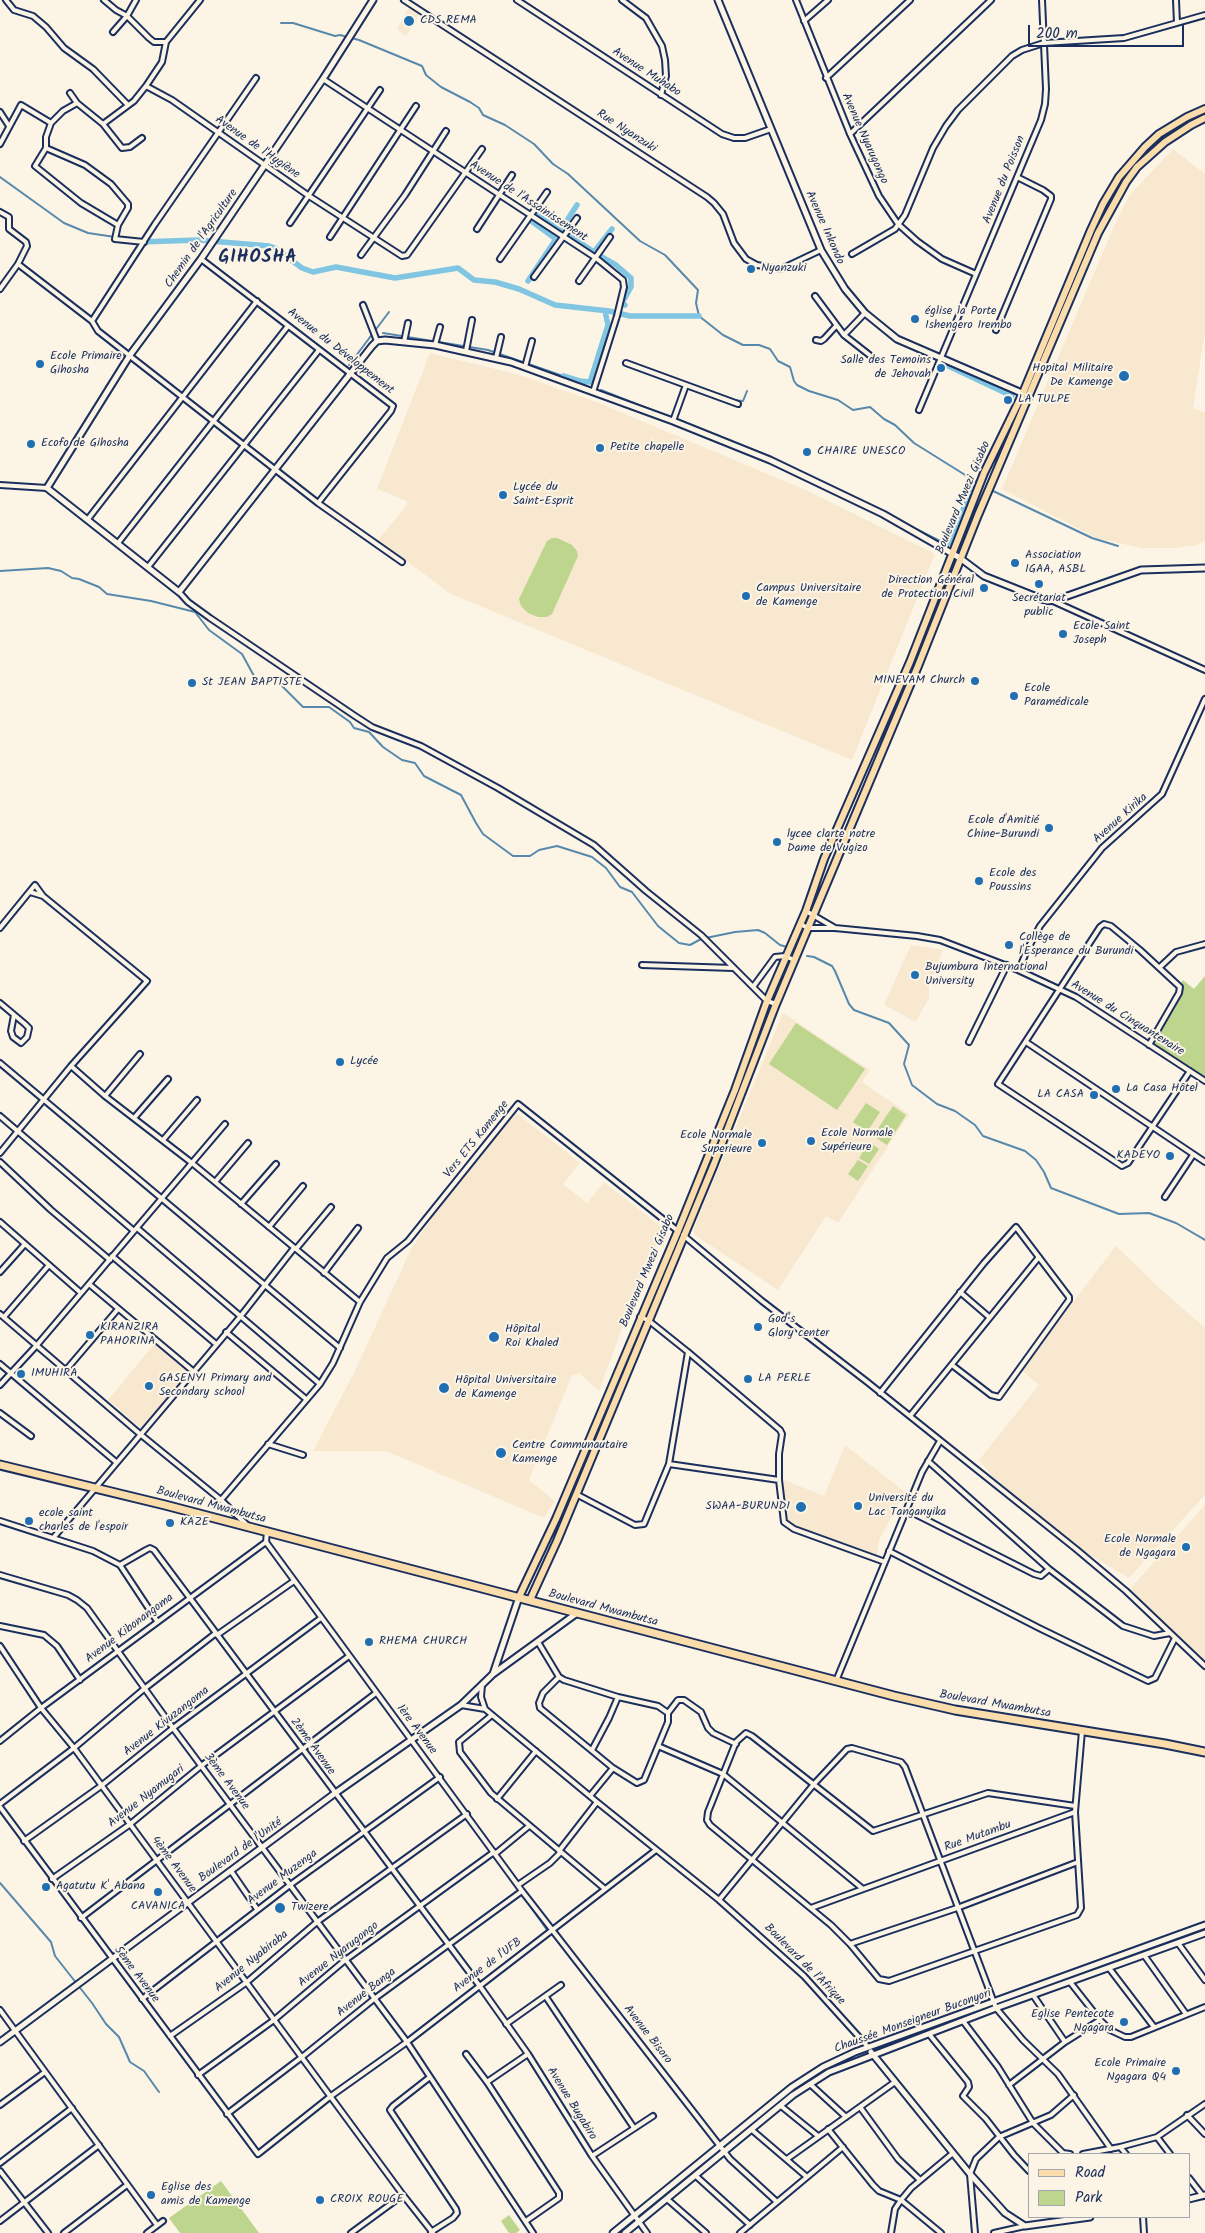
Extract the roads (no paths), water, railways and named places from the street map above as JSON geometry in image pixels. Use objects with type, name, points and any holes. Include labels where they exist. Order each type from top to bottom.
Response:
[{"type":"highway","name":"Boulevard Mwambutsa","points":[[0,1465],[249,1527],[836,1681],[955,1710],[1205,1752]]},
{"type":"main road","name":"Boulevard Mwezi Gisabo","points":[[530,1600],[557,1542],[718,1156],[776,1004],[994,478],[1056,314],[1103,204],[1119,177],[1145,147],[1160,134],[1187,117],[1205,109]]},
{"type":"main road","name":"Boulevard Mwezi Gisabo","points":[[519,1597],[556,1519],[678,1231],[735,1090],[767,1001],[806,911],[824,859],[953,554],[984,473],[1026,395],[1064,317],[1098,233],[1126,182],[1137,167],[1165,142],[1190,125],[1205,118]]},
{"type":"main road","points":[[1056,314],[1064,317]]},
{"type":"main road","points":[[990,462],[998,466]]},
{"type":"main road","points":[[872,749],[881,754]]},
{"type":"main road","points":[[606,1398],[615,1401]]},
{"type":"street","points":[[6,0],[14,10],[33,16],[46,27],[64,48],[93,69],[128,105]]},
{"type":"street","points":[[104,0],[127,16],[154,42],[166,42]]},
{"type":"street","points":[[113,32],[127,16],[136,0]]},
{"type":"street","points":[[103,124],[128,105],[146,86],[162,62],[166,42],[200,0]]},
{"type":"street","name":"Chemin de l'Agriculture","points":[[47,488],[130,355],[201,259],[323,79],[373,0]]},
{"type":"street","name":"Rue Nyanzuki","points":[[404,0],[707,197],[722,214],[734,243],[746,259],[757,265],[781,269],[821,250]]},
{"type":"street","name":"Avenue Muhabo","points":[[517,0],[708,126],[734,138],[745,138],[771,128]]},
{"type":"street","points":[[622,0],[646,18],[662,46],[666,76],[661,95]]},
{"type":"street","name":"Avenue Inkondo","points":[[718,0],[821,250],[844,289],[865,313],[897,339],[1026,395]]},
{"type":"street","name":"Avenue Nyarugongo","points":[[796,0],[826,78],[871,182],[898,224],[934,254],[976,274]]},
{"type":"street","points":[[804,22],[828,0]]},
{"type":"street","points":[[826,78],[910,0]]},
{"type":"street","points":[[850,134],[991,0]]},
{"type":"street","name":"Avenue du Poisson","points":[[919,410],[1018,176],[1045,104],[1042,0]]},
{"type":"street","points":[[1176,0],[1177,22]]},
{"type":"street","points":[[852,254],[888,234],[898,224],[913,198],[933,148],[946,126],[958,110],[1012,56],[1022,50],[1044,43],[1124,38],[1205,15]]},
{"type":"street","points":[[92,321],[256,78]]},
{"type":"street","name":"Avenue de l'Assainissement","points":[[323,79],[596,258],[623,280],[624,286],[593,392]]},
{"type":"street","name":"Avenue de l'Hygiène","points":[[146,86],[172,100],[310,196],[402,256],[407,255],[482,149]]},
{"type":"street","points":[[290,223],[380,90]]},
{"type":"street","points":[[70,93],[78,103],[103,124],[122,148],[130,147],[142,138]]},
{"type":"street","points":[[78,103],[63,111],[51,123],[46,137],[46,148],[36,168],[81,203],[118,225]]},
{"type":"street","points":[[0,144],[20,106],[23,105],[51,123]]},
{"type":"street","points":[[330,237],[416,106]]},
{"type":"street","points":[[0,112],[9,126]]},
{"type":"street","points":[[361,255],[375,238],[446,131]]},
{"type":"street","points":[[46,148],[85,165],[111,184],[128,204],[127,212],[118,225],[115,239],[144,242]]},
{"type":"street","points":[[477,229],[512,175]]},
{"type":"street","points":[[996,330],[1051,199],[1051,196],[1043,190],[1018,176]]},
{"type":"street","points":[[500,259],[547,192]]},
{"type":"street","points":[[0,212],[11,220],[9,229],[26,242],[27,246],[18,264],[0,288]]},
{"type":"street","points":[[534,277],[577,218]]},
{"type":"street","points":[[579,281],[610,237]]},
{"type":"street","name":"Avenue du Développement","points":[[201,259],[391,404],[392,409],[318,503]]},
{"type":"street","points":[[18,264],[92,321],[98,330],[212,421],[318,503],[402,562]]},
{"type":"street","points":[[815,296],[844,335],[872,357]]},
{"type":"street","points":[[88,519],[257,301]]},
{"type":"street","points":[[363,305],[377,342]]},
{"type":"street","points":[[844,335],[865,313]]},
{"type":"street","points":[[466,351],[472,320]]},
{"type":"street","points":[[404,342],[408,323]]},
{"type":"street","points":[[118,543],[288,326]]},
{"type":"street","points":[[816,340],[821,341],[824,339],[836,326]]},
{"type":"street","points":[[435,345],[440,327]]},
{"type":"street","points":[[496,358],[501,337]]},
{"type":"street","points":[[179,592],[377,342],[385,340],[435,345],[496,358],[673,420],[779,464],[898,522],[960,558],[987,577],[1047,601],[1052,601],[1205,670]]},
{"type":"street","points":[[525,367],[532,341]]},
{"type":"street","points":[[148,567],[319,350]]},
{"type":"street","points":[[626,363],[738,404]]},
{"type":"street","points":[[673,420],[686,385]]},
{"type":"street","points":[[0,485],[47,488],[179,592],[188,602],[354,716],[372,727],[427,749],[586,839],[607,855],[646,891],[687,923],[767,1001],[776,1004]]},
{"type":"street","points":[[1052,601],[1141,570],[1205,568]]},
{"type":"street","name":"Avenue Kirika","points":[[1019,970],[1040,926],[1102,848],[1162,794],[1205,699]]},
{"type":"street","points":[[0,928],[35,885],[43,896],[147,981],[71,1066],[0,1153]]},
{"type":"street","points":[[30,892],[43,896]]},
{"type":"street","points":[[806,911],[835,928]]},
{"type":"street","points":[[800,924],[808,928]]},
{"type":"street","points":[[1149,1045],[1180,990],[1180,985],[1111,926],[1104,924],[1100,927],[998,1082],[999,1085],[1119,1166],[1124,1166],[1128,1164],[1190,1071]]},
{"type":"street","name":"Avenue du Cinquantenaire","points":[[808,928],[835,928],[940,940],[1007,965],[1060,989],[1205,1081]]},
{"type":"street","points":[[1160,967],[1176,952],[1205,944]]},
{"type":"street","points":[[753,987],[773,958],[786,954],[795,958]]},
{"type":"street","points":[[642,965],[733,968]]},
{"type":"street","points":[[969,1042],[1007,965]]},
{"type":"street","points":[[0,1011],[2,1005],[14,1015],[29,1028],[27,1037],[20,1043],[13,1037],[11,1030],[14,1015]]},
{"type":"street","points":[[1026,1042],[1205,1162]]},
{"type":"street","points":[[105,1096],[140,1054]]},
{"type":"street","points":[[0,1063],[340,1348]]},
{"type":"street","points":[[71,1066],[105,1096],[164,1140],[360,1302],[340,1348],[320,1384],[221,1500]]},
{"type":"street","points":[[134,1118],[168,1078]]},
{"type":"street","points":[[164,1140],[197,1100]]},
{"type":"street","name":"Vers ETS Kamenge","points":[[360,1302],[386,1258],[408,1242],[518,1104],[678,1231]]},
{"type":"street","points":[[0,1116],[320,1384]]},
{"type":"street","points":[[0,1385],[12,1374],[226,1124]]},
{"type":"street","points":[[215,1182],[248,1143]]},
{"type":"street","points":[[1164,1197],[1193,1154]]},
{"type":"street","points":[[0,1162],[51,1210],[216,1344]]},
{"type":"street","points":[[241,1204],[276,1164]]},
{"type":"street","points":[[269,1226],[303,1186]]},
{"type":"street","points":[[54,1537],[331,1207]]},
{"type":"street","points":[[0,1223],[81,1293]]},
{"type":"street","points":[[880,1393],[960,1292],[1015,1227],[1070,1298],[1002,1395],[995,1397],[991,1395],[952,1365]]},
{"type":"street","points":[[324,1273],[358,1228]]},
{"type":"street","points":[[678,1231],[762,1301],[1076,1549],[1126,1591],[1205,1666]]},
{"type":"street","points":[[0,1272],[25,1244]]},
{"type":"street","points":[[910,1416],[1039,1257]]},
{"type":"street","points":[[4,1318],[49,1265]]},
{"type":"street","points":[[89,1284],[194,1372]]},
{"type":"street","points":[[960,1292],[990,1317]]},
{"type":"street","points":[[66,1370],[118,1309]]},
{"type":"street","points":[[0,1314],[140,1434],[221,1500],[249,1527]]},
{"type":"street","points":[[640,1317],[648,1320],[688,1352],[780,1430],[782,1434],[779,1454],[779,1480],[784,1522],[794,1528],[885,1562]]},
{"type":"street","points":[[226,1332],[306,1400]]},
{"type":"street","points":[[576,1494],[635,1525],[640,1525],[647,1520],[669,1464],[688,1352]]},
{"type":"street","points":[[0,1364],[116,1462]]},
{"type":"street","points":[[0,1413],[31,1436]]},
{"type":"street","points":[[836,1681],[928,1461],[940,1441]]},
{"type":"street","points":[[268,1444],[303,1455]]},
{"type":"street","points":[[928,1461],[1049,1569],[1123,1626],[1154,1636],[1170,1633]]},
{"type":"street","points":[[669,1464],[779,1480]]},
{"type":"street","points":[[907,1510],[1034,1574],[1041,1576],[1049,1569]]},
{"type":"street","points":[[0,1521],[54,1537],[102,1555],[120,1565],[157,1621]]},
{"type":"street","points":[[266,1542],[267,1532]]},
{"type":"street","name":"1ère Avenue","points":[[266,1542],[518,1886],[553,1929]]},
{"type":"street","name":"Avenue Kibonangoma","points":[[0,1741],[157,1621],[266,1542]]},
{"type":"street","name":"2ème Avenue","points":[[120,1565],[150,1548],[154,1550],[334,1794],[479,1985]]},
{"type":"street","points":[[889,1551],[1039,1628],[1148,1680],[1155,1678],[1175,1638]]},
{"type":"street","name":"3ème Avenue","points":[[0,1575],[73,1597],[87,1608],[117,1652],[229,1805],[263,1848],[344,1961],[407,2042],[533,2233]]},
{"type":"street","points":[[0,1805],[74,1748],[144,1689],[217,1634],[294,1581]]},
{"type":"street","name":"Boulevard de l'Unité","points":[[493,1674],[519,1597]]},
{"type":"street","name":"Boulevard de l'Unité","points":[[0,2042],[334,1794],[461,1705],[493,1674],[577,1613]]},
{"type":"street","name":"Avenue Kivuzangoma","points":[[24,1841],[101,1786],[173,1728],[321,1618]]},
{"type":"street","points":[[0,1626],[44,1635],[57,1646],[80,1680]]},
{"type":"street","points":[[538,1642],[559,1677],[618,1696],[658,1706],[668,1713],[670,1717],[641,1782],[637,1783],[613,1768],[540,1708],[539,1703],[543,1692],[559,1677]]},
{"type":"street","name":"4ème Avenue","points":[[0,1646],[41,1708],[74,1748],[431,2233]]},
{"type":"street","name":"Avenue Nyamugari","points":[[52,1879],[129,1825],[201,1766],[349,1656]]},
{"type":"street","points":[[461,1705],[485,1709],[481,1697],[482,1685]]},
{"type":"street","points":[[81,1918],[376,1693]]},
{"type":"street","points":[[592,1750],[618,1696]]},
{"type":"street","points":[[668,1713],[678,1700],[684,1700],[701,1712],[708,1728],[713,1733],[736,1744]]},
{"type":"street","name":"Boulevard de l'Afrique","points":[[485,1709],[719,1900],[804,1976],[868,2047],[970,2174],[1005,2213],[1025,2226]]},
{"type":"street","points":[[492,1715],[459,1742],[458,1748],[485,1787],[498,1800],[605,1889]]},
{"type":"street","points":[[1076,1806],[988,1793],[879,1831],[873,1831],[746,1733],[740,1737],[736,1744],[708,1812],[707,1820],[710,1825],[811,1908],[850,1944],[878,1978],[883,1981],[890,1981],[1078,1915],[1081,1908],[1075,1812],[1076,1806],[1082,1731]]},
{"type":"street","points":[[0,1732],[4,1737]]},
{"type":"street","points":[[658,1746],[723,1774],[863,1889]]},
{"type":"street","points":[[719,1900],[814,1784],[847,1749],[852,1748],[896,1760],[905,1767],[994,2006],[1023,2040],[1058,2074],[1111,2150]]},
{"type":"street","points":[[498,1800],[536,1751]]},
{"type":"street","points":[[590,1796],[613,1768]]},
{"type":"street","name":"Avenue Muzenga","points":[[142,1999],[257,1909],[440,1777]]},
{"type":"street","points":[[518,1886],[550,1863],[597,1802]]},
{"type":"street","name":"5ème Avenue","points":[[0,1805],[52,1879],[226,2114],[258,2154]]},
{"type":"street","name":"Rue Mutambu","points":[[811,1908],[1075,1812]]},
{"type":"street","name":"Avenue Nyabiraba","points":[[170,2036],[247,1982],[317,1922],[467,1814]]},
{"type":"street","name":"Avenue Nyarugongo","points":[[198,2075],[274,2020],[344,1961],[495,1853],[528,1826]]},
{"type":"street","name":"Avenue de l'UFB","points":[[258,2154],[331,2096],[407,2042],[656,1850]]},
{"type":"street","points":[[850,1944],[957,1908],[1078,1862]]},
{"type":"street","points":[[231,1871],[257,1909]]},
{"type":"street","name":"Avenue Banga","points":[[226,2114],[302,2057],[374,1999],[522,1891]]},
{"type":"street","name":"Chaussée Monseigneur Buconyori","points":[[625,2233],[781,2106],[829,2072],[1205,1925]]},
{"type":"street","name":"Avenue Bisoro","points":[[553,1929],[720,2146],[738,2167],[777,2202]]},
{"type":"street","name":"Chaussée Monseigneur Buconyori","points":[[613,2233],[808,2075],[838,2059],[868,2047],[1033,1995],[1205,1933]]},
{"type":"street","points":[[1178,1943],[1205,1980]]},
{"type":"street","points":[[1144,1955],[1186,2014]]},
{"type":"street","points":[[1109,1968],[1154,2027]]},
{"type":"street","points":[[1070,1982],[1100,2020],[1110,2030],[1124,2037],[1131,2037],[1205,2007]]},
{"type":"street","name":"Avenue Bugabiro","points":[[479,1985],[528,2054],[592,2156],[633,2216],[647,2233]]},
{"type":"street","points":[[506,2024],[561,1985]]},
{"type":"street","points":[[1033,1995],[1065,2042]]},
{"type":"street","points":[[546,1997],[634,2128]]},
{"type":"street","points":[[0,2010],[157,2225]]},
{"type":"street","points":[[1009,2085],[1065,2042],[1100,2020]]},
{"type":"street","points":[[963,2021],[989,2053],[1033,2123],[1061,2153]]},
{"type":"street","points":[[929,2034],[968,2082],[969,2087],[963,2096],[986,2119],[1028,2170]]},
{"type":"street","points":[[466,2054],[487,2082],[560,2196],[526,2222]]},
{"type":"street","points":[[487,2082],[528,2054]]},
{"type":"street","points":[[0,2105],[45,2072]]},
{"type":"street","points":[[430,2077],[390,2110],[456,2209],[456,2216],[431,2233]]},
{"type":"street","points":[[786,2159],[895,2082]]},
{"type":"street","points":[[810,2084],[846,2117]]},
{"type":"street","points":[[975,2233],[970,2174],[976,2159],[999,2137],[1051,2115],[1074,2096]]},
{"type":"street","points":[[1090,2153],[1111,2150],[1157,2137],[1205,2104]]},
{"type":"street","points":[[781,2106],[818,2136]]},
{"type":"street","points":[[860,2107],[898,2159],[920,2180]]},
{"type":"street","points":[[0,2163],[72,2108]]},
{"type":"street","points":[[1187,2115],[1205,2134]]},
{"type":"street","points":[[592,2156],[653,2116]]},
{"type":"street","points":[[828,2129],[873,2185],[880,2191],[901,2200],[941,2233]]},
{"type":"street","points":[[752,2130],[807,2178]]},
{"type":"street","points":[[1157,2137],[1169,2153]]},
{"type":"street","points":[[0,2221],[100,2145]]},
{"type":"street","points":[[740,2233],[843,2147]]},
{"type":"street","points":[[1120,2147],[1125,2153]]},
{"type":"street","points":[[891,2233],[895,2210],[901,2200],[920,2180],[953,2153]]},
{"type":"street","points":[[0,2171],[48,2233]]},
{"type":"street","points":[[696,2176],[750,2225]]},
{"type":"street","points":[[1190,2179],[1204,2196],[1190,2199]]},
{"type":"street","points":[[64,2233],[127,2185]]},
{"type":"street","points":[[351,2233],[403,2195]]},
{"type":"street","points":[[667,2199],[706,2233]]},
{"type":"street","points":[[994,2233],[1025,2226],[1082,2218]]},
{"type":"street","points":[[1143,2218],[1144,2233]]},
{"type":"street","points":[[147,2233],[162,2221]]},
{"type":"waterway","points":[[281,23],[293,23],[335,36],[340,35],[359,40],[422,66],[426,75],[441,87],[470,102],[479,108],[483,115],[505,125],[534,144],[553,164],[568,174],[640,241],[665,255],[698,290],[696,303],[699,316],[723,335],[743,345],[759,345],[770,349],[778,361],[790,367],[797,385],[809,391],[838,400],[853,410],[870,407],[884,419],[895,425],[914,443],[978,483]]},
{"type":"waterway","points":[[0,177],[64,223],[88,233],[115,237]]},
{"type":"waterway","points":[[534,212],[560,231],[577,205]]},
{"type":"waterway","points":[[528,281],[556,239],[530,220]]},
{"type":"waterway","points":[[567,234],[594,252],[612,229]]},
{"type":"waterway","points":[[139,242],[199,240],[269,246],[275,248],[302,268],[313,272],[336,267],[395,278],[458,268],[474,280],[495,282],[519,289],[555,305],[609,311],[630,316],[699,316]]},
{"type":"waterway","points":[[600,256],[616,265],[631,278],[631,287],[622,303],[625,305]]},
{"type":"waterway","points":[[563,376],[590,382],[608,325],[605,311]]},
{"type":"waterway","points":[[349,365],[389,312]]},
{"type":"waterway","points":[[383,333],[488,350],[563,376]]},
{"type":"waterway","points":[[942,363],[1012,396]]},
{"type":"waterway","points":[[601,390],[762,454]]},
{"type":"waterway","points":[[732,400],[743,401],[747,391]]},
{"type":"waterway","points":[[950,543],[972,487]]},
{"type":"waterway","points":[[991,490],[1092,538],[1118,546]]},
{"type":"waterway","points":[[910,526],[948,545]]},
{"type":"waterway","points":[[0,571],[48,568],[61,571],[72,578],[99,587],[107,594],[151,601],[195,612],[209,630],[242,654],[254,676],[260,680],[270,679],[277,681],[303,707],[329,707],[350,722],[354,728],[369,732],[383,747],[402,760],[415,763],[424,776],[461,795],[483,834],[513,856],[530,856],[539,850],[557,846],[592,857],[606,868],[620,887],[632,892],[658,926],[679,943],[690,945],[701,939],[735,932],[758,930],[780,945],[787,947]]},
{"type":"waterway","points":[[807,956],[814,957],[832,966],[849,1004],[854,1010],[889,1023],[909,1045],[904,1064],[912,1085],[937,1104],[955,1111],[975,1125],[983,1136],[1025,1151],[1036,1160],[1051,1188],[1119,1214],[1149,1213],[1176,1223],[1205,1240]]},
{"type":"waterway","points":[[494,1855],[547,1930]]},
{"type":"waterway","points":[[0,1883],[51,1942],[55,1956],[106,2024],[119,2037],[130,2062],[144,2071],[159,2092]]},
{"type":"place","name":"CDS REMA","points":[[409,21]]},
{"type":"place","name":"Nyanzuki","points":[[751,269]]},
{"type":"place","name":"église la Porte Ishengero Irembo","points":[[915,319]]},
{"type":"place","name":"Ecole Primaire Gihosha","points":[[40,364]]},
{"type":"place","name":"Salle des Temoins de Jehovah","points":[[941,368]]},
{"type":"place","name":"Hopital Militaire De Kamenge","points":[[1124,376]]},
{"type":"place","name":"LA TULPE","points":[[1008,400]]},
{"type":"place","name":"Ecofo de Gihosha","points":[[31,444]]},
{"type":"place","name":"Petite chapelle","points":[[600,448]]},
{"type":"place","name":"CHAIRE UNESCO","points":[[807,452]]},
{"type":"place","name":"Lycée du Saint-Esprit","points":[[503,495]]},
{"type":"place","name":"Association IGAA, ASBL","points":[[1015,563]]},
{"type":"place","name":"Secrétariat public","points":[[1039,584]]},
{"type":"place","name":"Direction Général de Protection Civil","points":[[984,588]]},
{"type":"place","name":"Campus Universitaire de Kamenge","points":[[746,596]]},
{"type":"place","name":"Ecole Saint Joseph","points":[[1063,634]]},
{"type":"place","name":"MINEVAM Church","points":[[975,681]]},
{"type":"place","name":"St JEAN BAPTISTE","points":[[192,683]]},
{"type":"place","name":"Ecole Paramédicale","points":[[1014,696]]},
{"type":"place","name":"Ecole d'Amitié Chine-Burundi","points":[[1049,828]]},
{"type":"place","name":"lycee clarte notre Dame de Vugizo","points":[[777,842]]},
{"type":"place","name":"Ecole des Poussins","points":[[979,881]]},
{"type":"place","name":"Collège de l'Esperance du Burundi","points":[[1009,945]]},
{"type":"place","name":"Bujumbura International University","points":[[915,975]]},
{"type":"place","name":"Lycée","points":[[340,1062]]},
{"type":"place","name":"La Casa Hôtel","points":[[1116,1089]]},
{"type":"place","name":"LA CASA","points":[[1094,1095]]},
{"type":"place","name":"Ecole Normale Supérieure","points":[[811,1141]]},
{"type":"place","name":"Ecole Normale Superieure","points":[[762,1143]]},
{"type":"place","name":"KADEYO","points":[[1170,1156]]},
{"type":"place","name":"God''s Glory center","points":[[758,1327]]},
{"type":"place","name":"KIRANZIRA PAHORINA","points":[[90,1335]]},
{"type":"place","name":"Hôpital Roi Khaled","points":[[494,1337]]},
{"type":"place","name":"IMUHIRA","points":[[21,1374]]},
{"type":"place","name":"LA PERLE","points":[[748,1379]]},
{"type":"place","name":"GASENYI Primary and Secondary school","points":[[149,1386]]},
{"type":"place","name":"Hôpital Universitaire de Kamenge","points":[[444,1388]]},
{"type":"place","name":"Centre Communautaire Kamenge","points":[[501,1453]]},
{"type":"place","name":"Université du Lac Tanganyika","points":[[858,1506]]},
{"type":"place","name":"SWAA-BURUNDI","points":[[801,1507]]},
{"type":"place","name":"ecole saint charles de l'espoir","points":[[29,1521]]},
{"type":"place","name":"KAZE","points":[[170,1523]]},
{"type":"place","name":"Ecole Normale de Ngagara","points":[[1186,1547]]},
{"type":"place","name":"RHEMA CHURCH","points":[[369,1642]]},
{"type":"place","name":"Agatutu K' Abana","points":[[46,1887]]},
{"type":"place","name":"CAVANICA","points":[[158,1892]]},
{"type":"place","name":"Twizere","points":[[280,1908]]},
{"type":"place","name":"Eglise Pentecote Ngagara","points":[[1124,2022]]},
{"type":"place","name":"Ecole Primaire Ngagara Q4","points":[[1176,2071]]},
{"type":"place","name":"Eglise des amis de Kamenge","points":[[151,2195]]},
{"type":"place","name":"CROIX ROUGE","points":[[320,2200]]},
{"type":"district","name":"GIHOSHA","points":[[258,259]]}]
